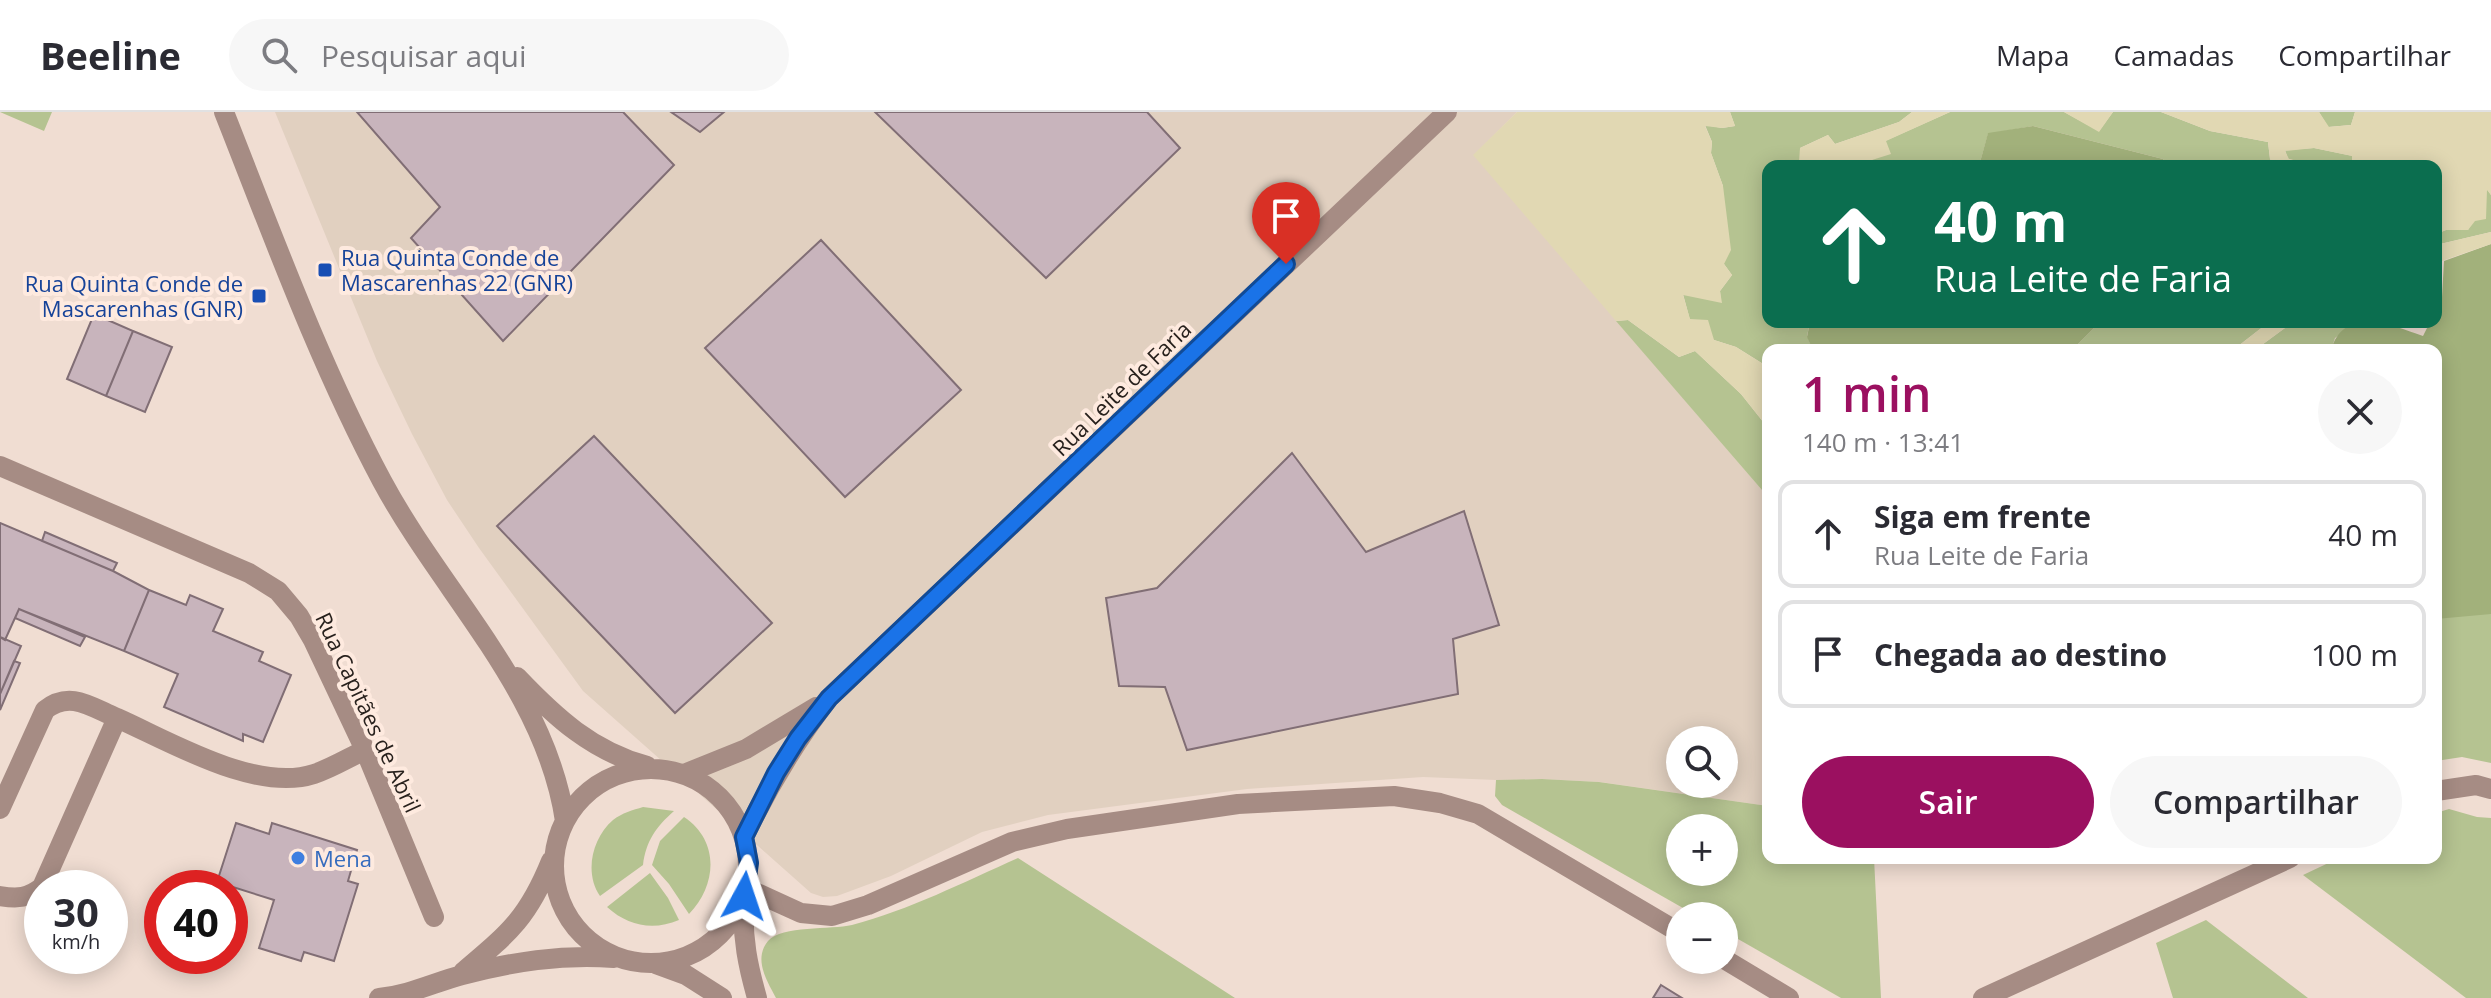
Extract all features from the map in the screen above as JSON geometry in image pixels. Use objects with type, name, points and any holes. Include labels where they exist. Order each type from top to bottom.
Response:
[{"type":"street","points":[[224,112],[338,394],[383,483],[426,554],[493,650],[530,716],[551,761],[565,821]]},
{"type":"street","name":"Rua Leite de Faria","points":[[829,698],[1447,112]]},
{"type":"street","name":"Rua Capitães de Abril","points":[[0,466],[249,573],[278,591],[299,616],[313,640],[365,750],[434,917]]},
{"type":"street","points":[[493,650],[570,729],[596,747],[627,760],[684,774],[704,784],[735,816],[744,837],[749,863],[743,931],[746,961],[757,998]]},
{"type":"street","points":[[684,774],[746,749],[829,698]]},
{"type":"street","points":[[744,837],[776,773],[829,698]]},
{"type":"street","points":[[0,809],[45,710],[55,702],[66,699],[83,703],[233,769],[261,777],[287,779],[313,774],[365,750]]},
{"type":"street","points":[[0,896],[30,896],[42,887],[117,718]]},
{"type":"street","points":[[459,976],[512,930],[541,886],[565,821],[581,798],[604,781],[630,770],[659,769]]},
{"type":"street","points":[[2442,790],[2476,785],[2491,789]]},
{"type":"street","points":[[745,892],[801,913],[832,916],[868,905],[1012,842],[1067,829],[1238,804],[1394,796],[1440,803],[1478,814],[1666,925]]},
{"type":"street","points":[[555,850],[554,879],[562,906],[578,929],[600,948],[626,959]]},
{"type":"street","points":[[1983,998],[2277,864]]},
{"type":"street","points":[[652,963],[682,958],[709,944],[730,923],[745,892]]},
{"type":"street","points":[[379,998],[402,996],[459,976],[537,958],[590,956],[652,963],[686,975],[722,998]]},
{"type":"street","points":[[1738,967],[1789,998]]},
{"type":"shaded area","points":[[275,112],[1517,112],[1474,155],[1762,490],[1762,805],[1712,798],[1738,798],[1738,726],[1666,726],[1666,791],[1600,782],[1423,777],[1247,789],[1048,815],[982,832],[891,876],[837,896],[823,897],[811,893],[583,691],[447,500],[377,361]]},
{"type":"green space","points":[[0,112],[52,112],[44,131]]},
{"type":"green space","points":[[1730,112],[1912,112],[1899,122],[1835,144],[1828,135],[1800,148],[1800,160],[1762,160],[1762,328],[1809,328],[1807,336],[1810,344],[1762,344],[1762,363],[1736,347],[1714,340],[1690,320],[1683,294],[1721,302],[1720,291],[1732,275],[1724,264],[1723,186],[1705,125],[1722,128],[1735,126]]},
{"type":"green space","points":[[1950,112],[2064,112],[2099,131],[2113,112],[2161,112],[2210,131],[2268,142],[2271,160],[2164,160],[2033,126],[1988,134],[1981,160],[1870,160],[1890,153],[1885,141]]},
{"type":"green space","points":[[2319,112],[2355,112],[2351,125],[2328,127]]},
{"type":"green space","points":[[2033,126],[2164,160],[1981,160],[1988,133]]},
{"type":"green space","points":[[2314,148],[2353,156],[2353,160],[2293,160],[2288,159],[2285,150]]},
{"type":"green space","points":[[2487,189],[2491,195],[2491,232],[2442,244],[2442,232],[2468,230]]},
{"type":"green space","points":[[2491,244],[2491,614],[2442,618],[2442,344],[2334,344],[2345,328],[2400,328],[2423,336],[2427,328],[2442,328],[2444,261]]},
{"type":"green space","points":[[1628,320],[1679,357],[1695,351],[1741,394],[1762,420],[1762,490],[1616,321]]},
{"type":"green space","points":[[1809,328],[2094,328],[2078,344],[1810,344],[1807,337]]},
{"type":"green space","points":[[2094,328],[2261,328],[2241,344],[2078,344]]},
{"type":"green space","points":[[2285,328],[2349,328],[2335,338],[2333,344],[2263,344]]},
{"type":"green space","points":[[2491,614],[2491,763],[2462,757],[2442,760],[2442,618]]},
{"type":"green space","points":[[1542,779],[1599,782],[1666,792],[1666,798],[1712,798],[1762,805],[1762,864],[1874,864],[1881,998],[1841,998],[1738,939],[1738,902],[1672,902],[1502,805],[1495,796],[1496,780]]},
{"type":"green space","points":[[643,807],[674,811],[653,835],[643,865],[600,896],[592,877],[595,846],[606,827],[616,818]]},
{"type":"green space","points":[[2449,809],[2491,818],[2491,998],[2466,998],[2303,875],[2326,864],[2442,864],[2442,811]]},
{"type":"green space","points":[[684,817],[704,838],[710,864],[705,890],[689,914],[652,865],[660,841]]},
{"type":"green space","points":[[1018,858],[1235,998],[776,998],[762,962],[764,948],[775,936],[795,930],[852,925],[873,919]]},
{"type":"green space","points":[[650,873],[679,920],[660,925],[641,925],[623,919],[607,907]]},
{"type":"green space","points":[[2206,920],[2308,998],[2173,998],[2156,943]]},
{"type":"sand","points":[[1517,112],[1730,112],[1735,126],[1705,126],[1723,186],[1731,250],[1724,264],[1732,275],[1720,291],[1722,303],[1683,295],[1690,319],[1708,320],[1714,340],[1736,347],[1762,363],[1762,420],[1741,394],[1695,351],[1679,357],[1628,320],[1616,321],[1473,155]]},
{"type":"sand","points":[[1912,112],[1950,112],[1886,141],[1891,154],[1872,160],[1799,160],[1800,148],[1828,135],[1835,144],[1899,122]]},
{"type":"sand","points":[[2064,112],[2113,112],[2099,132]]},
{"type":"sand","points":[[2161,112],[2319,112],[2329,127],[2351,125],[2355,112],[2491,112],[2491,195],[2487,190],[2486,219],[2475,221],[2468,230],[2442,232],[2442,160],[2352,160],[2352,156],[2314,148],[2285,151],[2289,159],[2293,160],[2271,160],[2268,142],[2210,131]]},
{"type":"sand","points":[[2491,232],[2491,244],[2442,261],[2442,244]]},
{"type":"sand","points":[[2261,328],[2285,328],[2263,344],[2241,344]]},
{"type":"building","points":[[357,112],[623,112],[674,165],[503,341],[411,238],[440,207]]},
{"type":"building","points":[[671,112],[724,112],[700,132]]},
{"type":"building","points":[[875,112],[1147,112],[1180,148],[1046,278]]},
{"type":"building","points":[[821,240],[961,390],[845,497],[705,348]]},
{"type":"building","points":[[94,314],[133,331],[106,396],[67,379]]},
{"type":"building","points":[[133,331],[172,347],[145,412],[106,396]]},
{"type":"building","points":[[594,436],[772,623],[675,713],[497,526]]},
{"type":"building","points":[[1292,453],[1366,552],[1464,511],[1499,625],[1453,639],[1458,694],[1187,750],[1165,687],[1119,686],[1106,598],[1157,588]]},
{"type":"building","points":[[0,523],[113,571],[149,590],[124,651],[19,609],[5,640],[0,637]]},
{"type":"building","points":[[45,532],[117,563],[113,571],[42,541]]},
{"type":"building","points":[[149,590],[186,605],[190,595],[223,609],[213,631],[263,652],[259,661],[291,675],[263,742],[243,734],[243,741],[164,707],[178,674],[124,651]]},
{"type":"building","points":[[19,609],[85,637],[80,646],[15,618]]},
{"type":"building","points":[[0,637],[21,646],[0,694]]},
{"type":"building","points":[[14,661],[20,663],[0,710],[0,694]]},
{"type":"building","points":[[236,823],[269,834],[272,823],[357,850],[348,881],[358,884],[334,961],[304,952],[301,961],[259,948],[274,900],[248,892],[248,870],[221,870]]},
{"type":"building","points":[[1661,985],[1682,998],[1653,998]]},
{"type":"place","name":"Rua Quinta Conde de Mascarenhas 22 (GNR)","points":[[325,270]]},
{"type":"place","name":"Rua Quinta Conde de Mascarenhas (GNR)","points":[[259,296]]},
{"type":"place","name":"Mena","points":[[298,858]]},
{"type":"route","points":[[744,896],[749,863],[744,837],[776,773],[829,698],[1286,264]]}]
